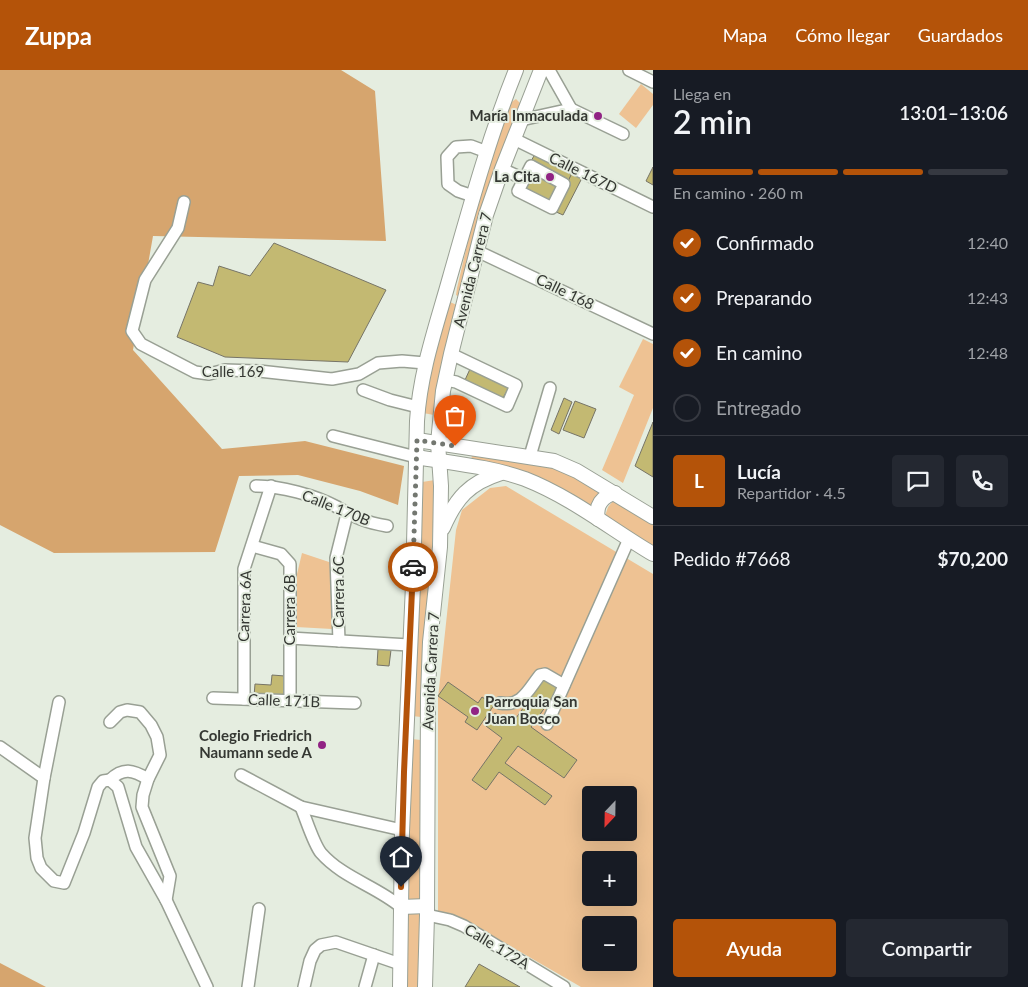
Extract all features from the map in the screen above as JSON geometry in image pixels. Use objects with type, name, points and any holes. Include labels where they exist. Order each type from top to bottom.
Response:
[{"type":"main road","name":"Avenida Carrera 7","points":[[400,987],[402,830],[413,585],[418,407],[425,363],[473,196],[516,70]]},
{"type":"main road","name":"Avenida Carrera 7","points":[[425,987],[427,727],[430,642],[440,535],[441,486],[438,443],[451,354],[486,215],[541,70]]},
{"type":"main road","points":[[510,84],[532,94]]},
{"type":"main road","points":[[447,289],[449,296],[456,300],[466,298]]},
{"type":"main road","points":[[417,440],[554,461],[569,467],[615,493],[653,517]]},
{"type":"main road","points":[[416,457],[501,472],[524,479],[550,490],[653,554]]},
{"type":"main road","points":[[440,535],[458,498],[480,481],[501,472]]},
{"type":"main road","points":[[598,520],[597,510],[600,502],[607,496],[615,493]]},
{"type":"main road","points":[[406,727],[427,727]]},
{"type":"main road","points":[[401,907],[427,911]]},
{"type":"street","points":[[549,70],[571,109],[624,134]]},
{"type":"street","points":[[629,70],[653,82]]},
{"type":"street","points":[[521,120],[571,109]]},
{"type":"street","name":"Calle 167D","points":[[514,139],[653,207]]},
{"type":"street","points":[[473,196],[458,191],[448,184],[447,157],[456,147],[472,146],[487,152]]},
{"type":"street","points":[[502,169],[524,179]]},
{"type":"street","name":"Calle 169","points":[[184,202],[178,228],[145,280],[132,331],[141,344],[195,372],[210,374],[225,370],[259,371],[332,379],[359,374],[378,363],[402,361],[425,363]]},
{"type":"street","name":"Calle 168","points":[[478,251],[653,334]]},
{"type":"street","points":[[446,380],[456,382],[506,406],[516,384],[451,354]]},
{"type":"street","points":[[530,456],[550,388]]},
{"type":"street","points":[[363,390],[390,400],[418,407]]},
{"type":"street","points":[[333,436],[416,457]]},
{"type":"street","name":"Calle 170B","points":[[256,486],[271,486],[298,492],[336,506],[347,514],[367,523],[387,526]]},
{"type":"street","name":"Carrera 6A","points":[[244,699],[244,569],[271,486]]},
{"type":"street","name":"Carrera 6C","points":[[339,641],[336,558],[347,514]]},
{"type":"street","points":[[547,724],[629,539]]},
{"type":"street","name":"Carrera 6B","points":[[252,546],[281,554],[290,564],[290,701]]},
{"type":"street","points":[[290,638],[409,645]]},
{"type":"street","points":[[500,703],[515,703],[520,700],[540,675],[543,674],[564,685]]},
{"type":"street","name":"Calle 171B","points":[[213,698],[355,704]]},
{"type":"street","points":[[59,702],[44,778],[35,838],[41,868],[54,881],[64,883],[84,833],[98,787],[103,781],[110,780],[116,774],[127,770],[148,779]]},
{"type":"street","points":[[110,722],[120,712],[127,710],[140,712],[152,724],[157,737],[160,755],[148,779],[143,795],[142,807],[170,876],[166,900]]},
{"type":"street","points":[[0,747],[44,778]]},
{"type":"street","points":[[241,775],[301,808],[402,830]]},
{"type":"street","points":[[110,780],[118,787],[136,846],[166,900],[207,987]]},
{"type":"street","points":[[301,808],[320,852],[338,870],[373,888],[401,907]]},
{"type":"street","points":[[248,987],[259,909]]},
{"type":"street","name":"Calle 172A","points":[[427,911],[464,926],[564,987]]},
{"type":"street","points":[[304,987],[310,961],[321,945],[336,942],[400,964]]},
{"type":"street","points":[[365,987],[374,955]]},
{"type":"shaded area","points":[[0,70],[341,70],[375,91],[386,241],[153,236],[133,350],[222,449],[305,441],[404,466],[398,505],[360,491],[298,475],[239,476],[215,552],[54,553],[0,525]]},
{"type":"shaded area","points":[[641,84],[653,94],[653,105],[636,128],[619,114]]},
{"type":"shaded area","points":[[516,99],[521,104],[490,182],[459,297],[456,295],[457,288],[476,207],[510,103]]},
{"type":"shaded area","points":[[450,302],[459,306],[434,415],[423,413],[430,367]]},
{"type":"shaded area","points":[[643,339],[653,344],[653,408],[623,483],[602,470],[634,395],[619,387]]},
{"type":"shaded area","points":[[472,453],[556,467],[602,492],[592,511],[471,465]]},
{"type":"shaded area","points":[[435,480],[421,717],[412,716],[419,602],[422,482]]},
{"type":"shaded area","points":[[506,486],[653,574],[653,987],[581,987],[458,916],[438,911],[438,698],[456,530],[462,510],[490,488]]},
{"type":"shaded area","points":[[614,500],[653,523],[653,548],[605,516],[608,507]]},
{"type":"shaded area","points":[[302,553],[335,564],[332,629],[296,627],[293,591]]},
{"type":"shaded area","points":[[411,739],[421,740],[422,901],[405,900]]},
{"type":"shaded area","points":[[423,912],[418,987],[404,987],[404,913]]},
{"type":"shaded area","points":[[0,963],[46,987],[0,987]]},
{"type":"building","points":[[535,154],[572,173],[568,182],[530,163]]},
{"type":"building","points":[[653,167],[653,185],[646,181]]},
{"type":"building","points":[[532,169],[560,184],[550,203],[522,188]]},
{"type":"building","points":[[572,173],[582,178],[563,215],[554,211]]},
{"type":"building","points":[[274,243],[386,290],[348,362],[225,357],[177,337],[198,282],[213,286],[219,266],[250,276]]},
{"type":"building","points":[[470,369],[509,387],[503,398],[465,380]]},
{"type":"building","points":[[564,398],[572,402],[559,434],[551,430]]},
{"type":"building","points":[[575,401],[596,409],[584,438],[563,430]]},
{"type":"building","points":[[653,422],[653,477],[635,466]]},
{"type":"building","points":[[378,649],[391,650],[389,666],[377,665]]},
{"type":"building","points":[[272,675],[285,676],[283,698],[254,696],[255,684],[271,685]]},
{"type":"building","points":[[544,679],[558,689],[531,727],[577,760],[564,778],[518,746],[505,763],[552,796],[545,805],[499,772],[486,790],[472,780],[502,738],[486,726],[495,713],[511,725]]},
{"type":"building","name":"Parroquia San Juan Bosco","points":[[448,682],[478,703],[482,697],[494,705],[477,730],[465,722],[468,717],[438,696]]},
{"type":"building","points":[[479,964],[520,987],[465,987]]},
{"type":"way so far","points":[[413,567],[417,440],[455,446]]},
{"type":"place","name":"María Inmaculada","points":[[598,116]]},
{"type":"place","name":"La Cita","points":[[550,177]]},
{"type":"place","name":"Parroquia San Juan Bosco","points":[[475,711]]},
{"type":"place","name":"Colegio Friedrich Naumann sede A","points":[[322,745]]},
{"type":"route","points":[[401,887],[413,567]]}]
